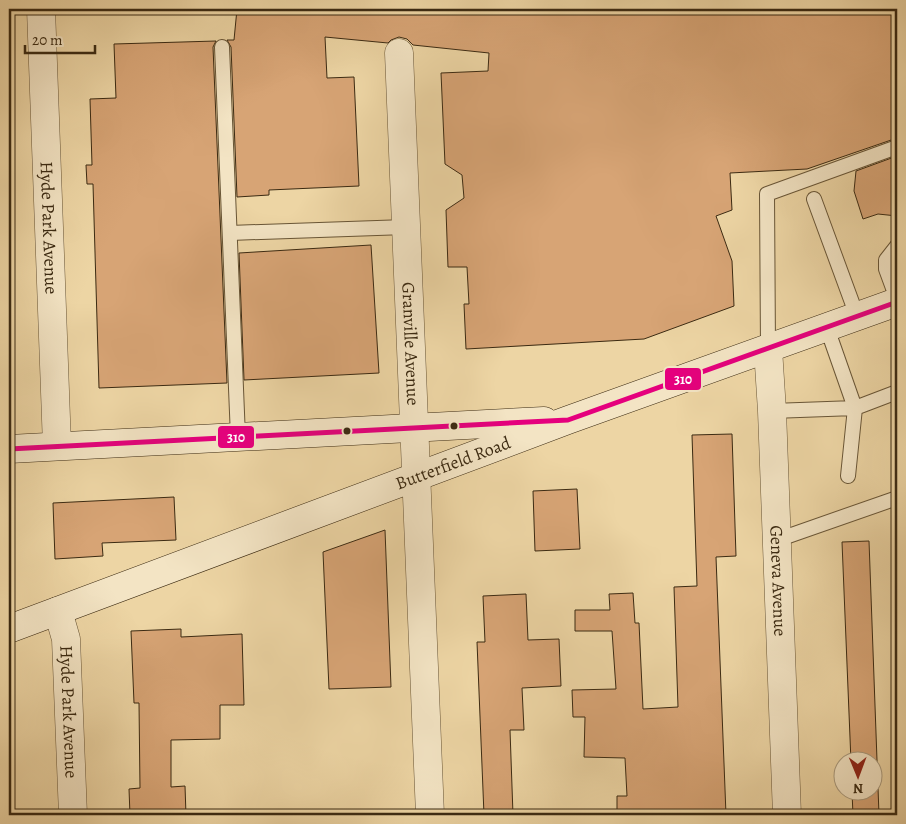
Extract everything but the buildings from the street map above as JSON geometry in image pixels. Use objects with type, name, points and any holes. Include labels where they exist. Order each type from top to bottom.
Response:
[{"type":"street","name":"Hyde Park Avenue","points":[[40,9],[57,446]]},
{"type":"street","name":"Granville Avenue","points":[[399,53],[430,815]]},
{"type":"street","name":"Butterfield Road","points":[[9,629],[568,420],[826,328],[897,300]]},
{"type":"street","name":"Geneva Avenue","points":[[768,348],[787,815]]},
{"type":"street","points":[[9,449],[568,420]]},
{"type":"street","name":"Hyde Park Avenue","points":[[58,611],[66,639],[73,815]]},
{"type":"lane","points":[[222,47],[238,437]]},
{"type":"lane","points":[[768,348],[768,194],[897,147]]},
{"type":"lane","points":[[814,200],[857,316]]},
{"type":"lane","points":[[230,233],[406,226]]},
{"type":"lane","points":[[897,246],[886,260],[886,269],[897,300]]},
{"type":"lane","points":[[826,328],[855,408],[848,476]]},
{"type":"lane","points":[[772,411],[855,408],[897,392]]},
{"type":"lane","points":[[777,540],[897,498]]},
{"type":"transit line","name":"310","points":[[9,449],[568,420],[897,302]]}]
